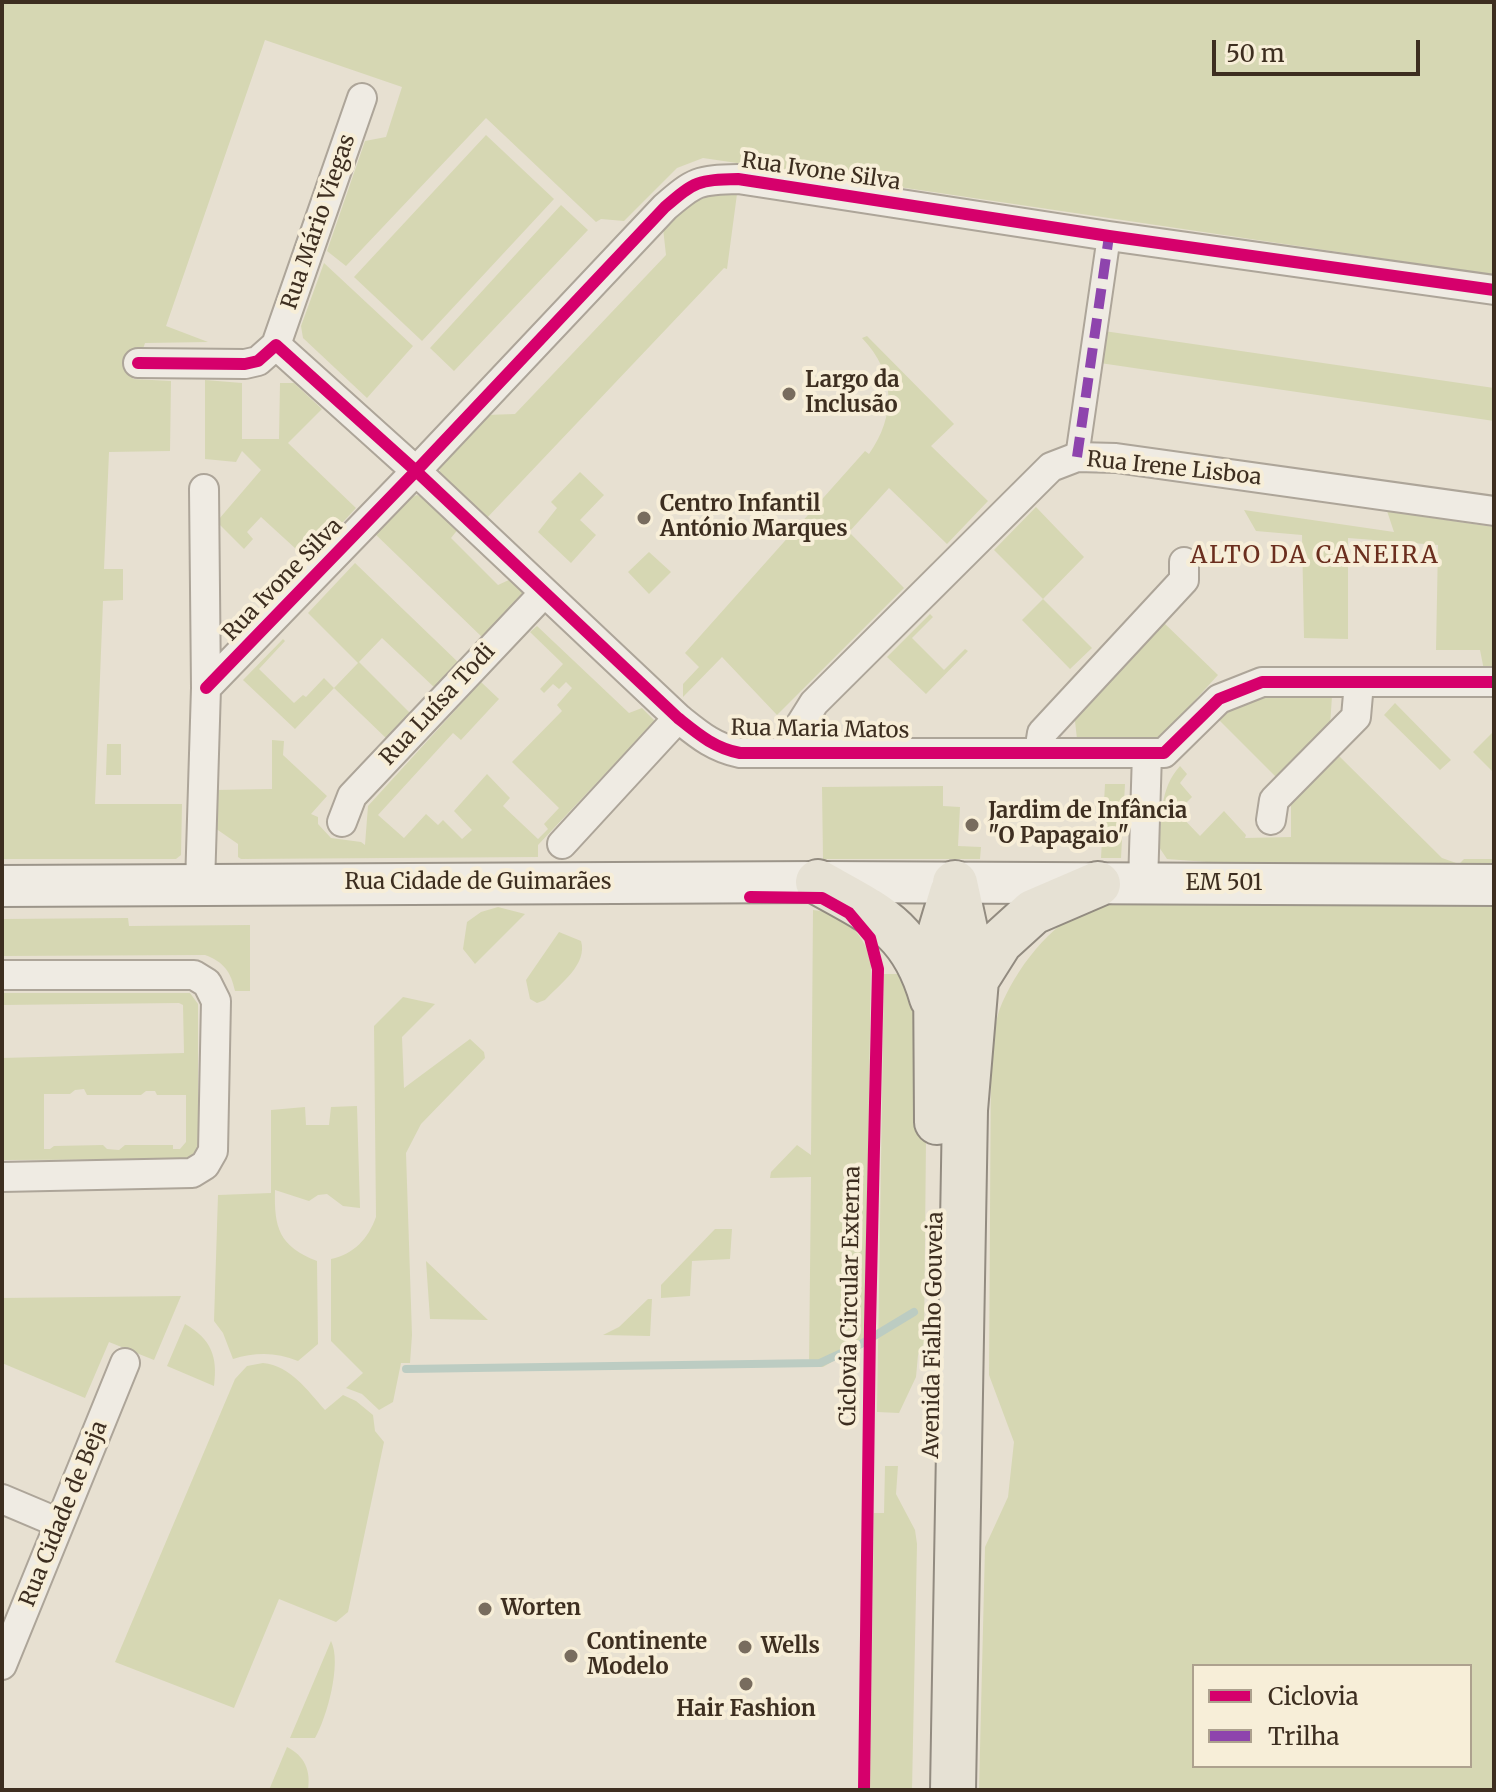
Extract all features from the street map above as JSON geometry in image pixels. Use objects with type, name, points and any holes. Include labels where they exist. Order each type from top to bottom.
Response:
[{"type":"main road","points":[[818,882],[882,918],[906,942],[925,973],[939,1024]]},
{"type":"main road","name":"Rua Cidade de Guimarães","points":[[2,886],[955,883]]},
{"type":"main road","name":"EM 501","points":[[955,883],[1494,885]]},
{"type":"main road","points":[[955,883],[976,980]]},
{"type":"main road","name":"Avenida Fialho Gouveia","points":[[929,1790],[939,1024],[936,970],[940,933],[955,883]]},
{"type":"main road","points":[[976,980],[1000,942],[1033,912],[1098,884]]},
{"type":"main road","name":"Avenida Fialho Gouveia","points":[[953,1790],[965,1110],[976,980]]},
{"type":"street","name":"Rua Mário Viegas","points":[[276,345],[362,98]]},
{"type":"street","name":"Rua Ivone Silva","points":[[206,688],[665,207],[684,190],[703,180],[738,179],[1109,236],[1494,290]]},
{"type":"street","points":[[1077,457],[1109,236]]},
{"type":"street","points":[[138,363],[245,364],[268,355],[276,345]]},
{"type":"street","name":"Rua Maria Matos","points":[[276,345],[416,471],[678,718],[724,750],[740,753],[1164,753],[1219,699],[1262,682],[1494,682]]},
{"type":"street","name":"Rua Irene Lisboa","points":[[794,752],[799,727],[814,703],[1051,467],[1077,457],[1116,458],[1494,511]]},
{"type":"street","points":[[200,885],[206,688],[204,489]]},
{"type":"street","points":[[1039,752],[1042,733],[1184,580],[1184,562]]},
{"type":"street","name":"Rua Luísa Todi","points":[[342,822],[352,796],[544,593]]},
{"type":"street","points":[[1271,820],[1274,800],[1356,717],[1359,683]]},
{"type":"street","points":[[562,844],[678,718]]},
{"type":"street","points":[[1143,884],[1147,753]]},
{"type":"street","points":[[2,975],[194,975],[207,983],[216,1001],[213,1151],[205,1165],[192,1173],[2,1177]]},
{"type":"street","name":"Rua Cidade de Beja","points":[[2,1665],[125,1363]]},
{"type":"street","points":[[2,1499],[59,1523]]},
{"type":"green space","points":[[2,2],[1494,2],[1494,275],[703,158],[677,168],[624,221],[601,219],[596,222],[486,118],[346,266],[327,251],[365,141],[386,137],[402,87],[265,40],[166,326],[208,342],[145,343],[133,379],[171,381],[170,451],[109,452],[104,569],[123,569],[123,600],[103,601],[95,804],[182,804],[181,855],[176,859],[2,859]]},
{"type":"green space","points":[[486,135],[554,199],[422,341],[354,277]]},
{"type":"green space","points":[[720,193],[737,194],[727,269],[724,268],[485,520],[440,476],[440,464],[486,415],[515,414],[666,255],[663,228],[669,221],[695,201]]},
{"type":"green space","points":[[561,205],[588,230],[454,371],[430,348]]},
{"type":"green space","points":[[324,263],[413,346],[367,398],[303,338],[301,326]]},
{"type":"green space","points":[[1104,331],[1494,388],[1494,421],[1100,363]]},
{"type":"green space","points":[[867,336],[954,424],[931,446],[988,501],[947,544],[889,488],[849,532],[904,588],[777,715],[722,657],[683,697],[683,684],[699,667],[685,653],[865,451],[869,454],[878,440],[888,410],[888,395],[881,366],[862,338]]},
{"type":"green space","points":[[205,380],[242,383],[242,439],[279,439],[280,383],[294,383],[322,409],[288,443],[356,508],[308,560],[261,517],[247,532],[253,539],[244,549],[219,524],[219,519],[261,470],[242,451],[236,462],[205,459]]},
{"type":"green space","points":[[580,472],[604,495],[580,520],[596,535],[571,563],[538,532],[557,508],[551,502]]},
{"type":"green space","points":[[417,495],[427,499],[459,528],[451,538],[498,585],[511,579],[522,588],[523,596],[483,638],[373,532],[405,500]]},
{"type":"green space","points":[[1036,507],[1084,557],[1043,599],[994,550]]},
{"type":"green space","points":[[1244,510],[1394,532],[1387,511],[1494,527],[1494,670],[1484,670],[1480,650],[1436,650],[1438,545],[1348,538],[1348,639],[1304,638],[1302,535],[1256,531]]},
{"type":"green space","points":[[649,552],[671,572],[649,594],[628,572]]},
{"type":"green space","points":[[355,563],[460,664],[436,689],[382,638],[359,662],[412,715],[388,740],[334,688],[358,663],[308,613]]},
{"type":"green space","points":[[1043,599],[1092,648],[1070,669],[1022,620]]},
{"type":"green space","points":[[930,614],[933,617],[912,638],[944,670],[965,649],[968,651],[926,694],[887,657]]},
{"type":"green space","points":[[1163,622],[1218,675],[1164,734],[1165,738],[1152,741],[1077,739],[1074,712]]},
{"type":"green space","points":[[537,626],[629,713],[642,708],[655,721],[538,845],[538,857],[241,859],[238,857],[238,844],[215,828],[215,790],[272,789],[272,740],[284,741],[283,755],[327,796],[311,814],[318,817],[318,824],[331,838],[365,845],[368,806],[481,682],[499,699],[461,740],[453,733],[378,815],[404,838],[426,814],[438,825],[443,820],[462,839],[472,830],[454,811],[487,774],[510,798],[503,806],[538,839],[548,829],[544,824],[559,808],[512,762],[562,711],[557,705],[572,688],[566,682],[559,689],[553,684],[544,693],[540,689],[563,664],[530,632]]},
{"type":"green space","points":[[283,639],[285,641],[259,669],[294,703],[303,695],[306,697],[324,678],[334,688],[295,729],[243,680]]},
{"type":"green space","points":[[1332,696],[1330,726],[1277,778],[1218,719],[1243,703],[1257,699]]},
{"type":"green space","points":[[1395,703],[1451,760],[1440,770],[1384,715]]},
{"type":"green space","points":[[1494,731],[1494,773],[1473,752]]},
{"type":"green space","points":[[107,744],[121,744],[121,775],[106,775]]},
{"type":"green space","points":[[1338,755],[1442,858],[1459,864],[1464,859],[1494,859],[1494,868],[1220,870],[1220,863],[1167,859],[1159,847],[1165,794],[1180,766],[1187,774],[1180,783],[1192,797],[1177,812],[1200,836],[1224,811],[1246,835],[1245,838],[1291,837],[1291,801]]},
{"type":"green space","points":[[1105,784],[1125,784],[1121,858],[1101,858]]},
{"type":"green space","points":[[943,786],[943,806],[960,807],[958,846],[981,847],[980,859],[823,859],[822,787]]},
{"type":"green space","points":[[1494,893],[1494,1790],[979,1790],[985,1547],[1008,1497],[1014,1442],[989,1375],[993,1038],[999,1011],[1024,964],[1062,924],[1095,905],[1121,897]]},
{"type":"green space","points":[[498,907],[525,914],[475,964],[463,949],[467,922],[481,912]]},
{"type":"green space","points":[[813,910],[835,915],[852,927],[865,944],[871,965],[865,1343],[823,1367],[809,1367],[811,1177],[770,1178],[771,1172],[797,1145],[811,1155]]},
{"type":"green space","points":[[128,918],[129,926],[250,925],[250,991],[235,991],[226,968],[205,955],[2,956],[2,919]]},
{"type":"green space","points":[[559,932],[581,941],[580,958],[565,980],[545,1000],[537,1003],[530,999],[526,980]]},
{"type":"green space","points":[[884,974],[908,974],[927,1037],[924,1343],[918,1355],[916,1377],[899,1413],[877,1412]]},
{"type":"green space","points":[[2,993],[190,993],[198,1004],[198,1149],[194,1157],[2,1160],[2,1058],[184,1053],[183,1005],[179,1003],[2,1005]],"holes":[[[84,1089],[87,1095],[141,1095],[146,1091],[155,1091],[157,1095],[186,1095],[186,1142],[180,1149],[173,1149],[173,1145],[125,1145],[119,1150],[107,1149],[103,1145],[44,1149],[44,1094],[70,1094]]]},
{"type":"green space","points":[[403,997],[435,1004],[402,1037],[404,1088],[470,1039],[484,1052],[485,1058],[421,1124],[406,1153],[412,1335],[410,1363],[401,1363],[393,1402],[379,1410],[362,1394],[346,1388],[363,1373],[331,1341],[331,1259],[359,1244],[376,1217],[374,1026]]},
{"type":"green space","points":[[357,1106],[360,1208],[343,1206],[327,1194],[309,1201],[275,1190],[281,1234],[294,1249],[317,1261],[318,1344],[298,1361],[266,1354],[233,1359],[223,1333],[214,1321],[218,1195],[271,1193],[271,1110],[305,1107],[306,1125],[329,1125],[331,1107]]},
{"type":"green space","points":[[715,1229],[732,1229],[730,1259],[692,1261],[690,1296],[661,1298],[661,1285]]},
{"type":"green space","points":[[426,1261],[488,1320],[430,1319]]},
{"type":"green space","points":[[181,1296],[154,1360],[109,1342],[85,1398],[2,1363],[2,1298]]},
{"type":"green space","points":[[648,1299],[652,1299],[650,1336],[603,1335],[619,1327]]},
{"type":"green space","points":[[185,1324],[201,1336],[211,1349],[215,1366],[214,1386],[167,1366]]},
{"type":"green space","points":[[263,1363],[290,1374],[325,1410],[343,1395],[356,1401],[373,1415],[375,1431],[384,1442],[348,1612],[336,1622],[279,1599],[234,1708],[115,1662],[235,1379],[247,1366]]},
{"type":"green space","points":[[885,1466],[898,1466],[896,1494],[915,1530],[917,1544],[912,1790],[870,1790],[874,1513],[884,1513]]},
{"type":"green space","points":[[331,1641],[334,1676],[320,1729],[315,1738],[290,1738]]},
{"type":"green space","points":[[287,1747],[305,1765],[309,1777],[308,1790],[269,1790]]},
{"type":"waterway","points":[[406,1369],[820,1363],[861,1344],[914,1312]]},
{"type":"marked path","points":[[1077,457],[1109,236]]},
{"type":"cycle path","points":[[206,688],[665,207],[698,184],[738,179],[1109,236],[1494,290]]},
{"type":"cycle path","points":[[138,363],[245,364],[258,361],[276,345],[416,471],[678,718],[714,744],[731,751],[1164,753],[1219,699],[1262,682],[1494,682]]},
{"type":"cycle path","name":"Ciclovia Circular Externa","points":[[750,897],[822,898],[849,913],[870,938],[878,969],[864,1790]]},
{"type":"place","name":"Largo da Inclusão","points":[[789,394]]},
{"type":"place","name":"Centro Infantil António Marques","points":[[644,518]]},
{"type":"place","name":"Jardim de Infância \"O Papagaio\"","points":[[972,825]]},
{"type":"place","name":"Worten","points":[[485,1609]]},
{"type":"place","name":"Wells","points":[[745,1647]]},
{"type":"place","name":"Continente Modelo","points":[[571,1656]]},
{"type":"place","name":"Hair Fashion","points":[[746,1684]]},
{"type":"district","name":"ALTO DA CANEIRA","points":[[1315,556]]}]
